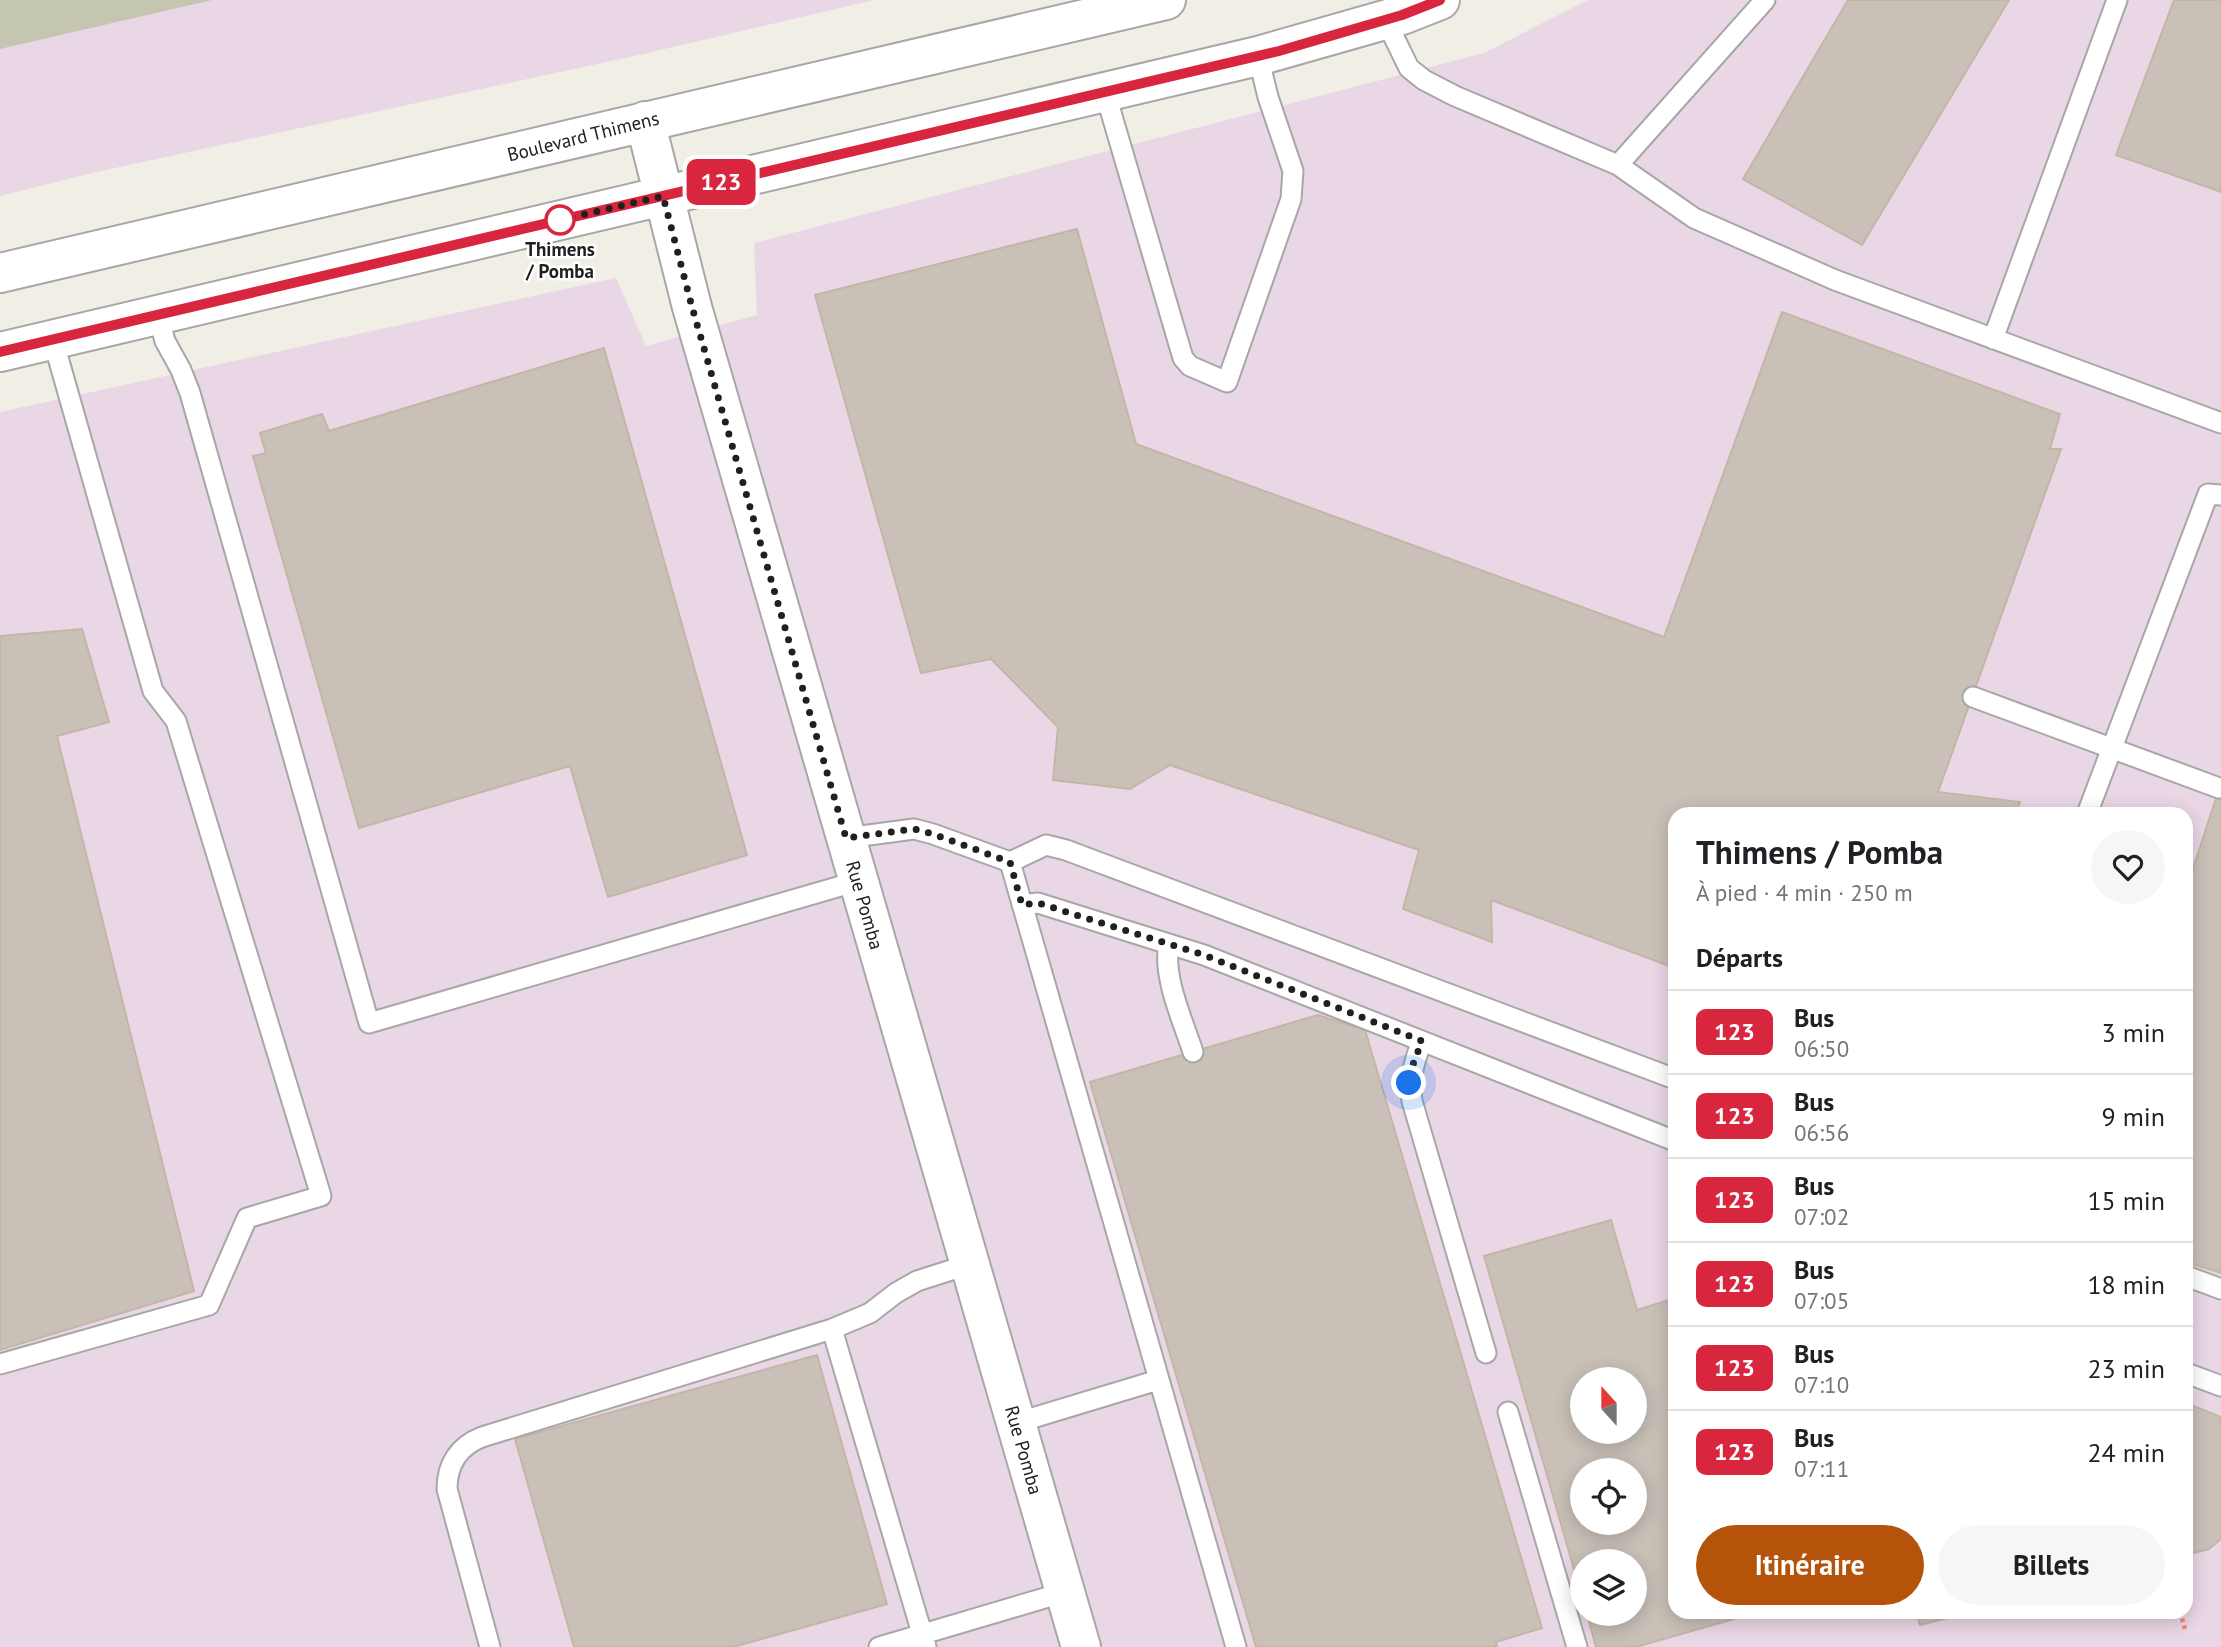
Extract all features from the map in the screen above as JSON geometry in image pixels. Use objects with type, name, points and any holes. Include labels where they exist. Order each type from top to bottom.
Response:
[{"type":"street","name":"Boulevard Thimens","points":[[0,273],[1166,0]]},
{"type":"street","points":[[0,352],[1258,56],[1440,0]]},
{"type":"street","name":"Rue Pomba","points":[[645,121],[692,307],[1081,1647]]},
{"type":"lane","points":[[1619,165],[1765,0]]},
{"type":"lane","points":[[1993,339],[2117,0]]},
{"type":"lane","points":[[1385,19],[1409,68],[1424,80],[1455,96],[1619,165],[1695,218],[1835,280],[2221,423]]},
{"type":"lane","points":[[1105,92],[1182,358],[1190,366],[1227,382],[1291,199],[1293,183],[1293,171],[1268,97],[1258,56]]},
{"type":"lane","points":[[158,315],[165,341],[190,393],[369,1023],[858,881]]},
{"type":"lane","points":[[0,1364],[209,1305],[247,1218],[321,1196],[176,721],[153,691],[53,340]]},
{"type":"lane","points":[[2090,807],[2208,494],[2221,495]]},
{"type":"lane","points":[[1973,697],[2219,788]]},
{"type":"lane","points":[[846,838],[914,829],[1010,862],[1046,845],[1066,850],[1668,1076]]},
{"type":"lane","points":[[1010,862],[1237,1647]]},
{"type":"lane","points":[[1022,905],[1038,903],[1204,955],[1668,1138]]},
{"type":"lane","points":[[1169,944],[1169,974],[1193,1052]]},
{"type":"lane","points":[[1422,1041],[1409,1083],[1412,1101],[1486,1353]]},
{"type":"lane","points":[[490,1647],[447,1489],[449,1470],[465,1446],[482,1437],[832,1329],[870,1312],[917,1281],[970,1264]]},
{"type":"lane","points":[[2193,1279],[2221,1289]]},
{"type":"lane","points":[[832,1329],[924,1641]]},
{"type":"lane","points":[[2193,1376],[2221,1387]]},
{"type":"lane","points":[[1016,1423],[1158,1380]]},
{"type":"lane","points":[[1508,1412],[1577,1647]]},
{"type":"lane","points":[[879,1647],[924,1641],[1065,1592]]},
{"type":"path","points":[[2182,1619],[2185,1629]]},
{"type":"shaded area","points":[[0,0],[874,0],[639,55],[92,173],[0,196]]},
{"type":"shaded area","points":[[0,0],[212,0],[0,49]]},
{"type":"shaded area","points":[[1588,0],[2221,0],[2221,1647],[0,1647],[0,412],[616,278],[646,346],[757,315],[754,243],[1484,53]]},
{"type":"building","points":[[1848,0],[2009,0],[1862,245],[1743,179]]},
{"type":"building","points":[[2174,0],[2221,0],[2221,192],[2116,155]]},
{"type":"building","points":[[1077,229],[1136,444],[1664,637],[1782,312],[2060,414],[2050,449],[2061,449],[1938,792],[2020,802],[2018,807],[1668,807],[1668,965],[1491,900],[1492,942],[1403,909],[1419,850],[1170,765],[1130,789],[1053,780],[1058,727],[991,659],[921,673],[815,295]]},
{"type":"building","points":[[604,348],[747,855],[608,897],[570,766],[359,828],[253,456],[266,453],[260,433],[322,414],[329,431]]},
{"type":"building","points":[[82,629],[109,722],[57,736],[194,1291],[0,1350],[0,636]]},
{"type":"building","points":[[2221,783],[2221,1273],[2193,1264],[2193,869]]},
{"type":"building","points":[[1318,1015],[1365,1030],[1542,1628],[1496,1642],[1497,1647],[1256,1647],[1090,1082]]},
{"type":"building","points":[[1611,1220],[1637,1310],[1668,1300],[1668,1619],[1734,1619],[1636,1647],[1596,1647],[1590,1626],[1647,1626],[1647,1549],[1570,1549],[1570,1555],[1484,1256]]},
{"type":"building","points":[[817,1355],[887,1604],[733,1647],[574,1647],[515,1439]]},
{"type":"building","points":[[2193,1406],[2221,1417],[2221,1539],[2209,1549],[2193,1553]]},
{"type":"building","points":[[1918,1619],[1943,1619],[1920,1625]]},
{"type":"bus line","name":"123","points":[[0,352],[1279,51],[1402,15],[1440,0]]},
{"type":"place","name":"Thimens / Pomba","points":[[560,220]]},
{"type":"route","points":[[560,220],[663,196],[692,307],[846,838],[892,830],[914,829],[933,834],[1010,862],[1022,905],[1038,903],[1204,955],[1422,1041],[1409,1083]]}]
